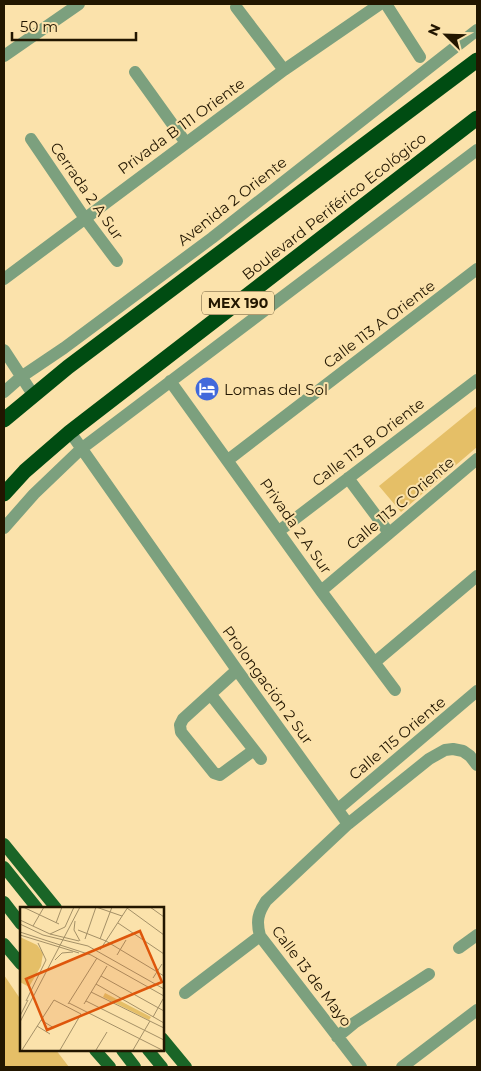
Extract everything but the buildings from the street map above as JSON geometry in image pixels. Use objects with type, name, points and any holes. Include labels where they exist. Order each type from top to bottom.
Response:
[{"type":"highway","name":"Boulevard Periférico Ecológico","points":[[4,420],[68,367],[477,60]]},
{"type":"highway","name":"Boulevard Periférico Ecológico","points":[[4,494],[25,471],[70,432],[477,118]]},
{"type":"main road","points":[[4,844],[55,907]]},
{"type":"main road","points":[[4,867],[35,907]]},
{"type":"main road","points":[[4,902],[20,923]]},
{"type":"main road","points":[[4,944],[20,963]]},
{"type":"main road","points":[[164,1040],[186,1067]]},
{"type":"main road","points":[[96,1051],[110,1067]]},
{"type":"main road","points":[[123,1051],[136,1067]]},
{"type":"main road","points":[[149,1051],[160,1065]]},
{"type":"street","points":[[4,56],[79,4]]},
{"type":"street","name":"Privada B 111 Oriente","points":[[4,279],[84,217],[284,70],[380,4]]},
{"type":"street","points":[[386,4],[420,57]]},
{"type":"street","points":[[236,7],[284,70]]},
{"type":"street","name":"Avenida 2 Oriente","points":[[4,392],[21,377],[64,348],[212,238],[477,30]]},
{"type":"street","points":[[136,72],[186,142]]},
{"type":"street","name":"Cerrada 2 A Sur","points":[[31,139],[117,262]]},
{"type":"street","points":[[4,528],[34,494],[81,449],[477,150]]},
{"type":"street","name":"Calle 113 A Oriente","points":[[228,460],[477,269]]},
{"type":"street","points":[[4,350],[34,396]]},
{"type":"street","name":"Calle 113 B Oriente","points":[[279,531],[477,380]]},
{"type":"street","name":"Privada 2 A Sur","points":[[170,381],[321,591],[376,662],[395,690]]},
{"type":"street","name":"Prolongación 2 Sur","points":[[70,432],[348,824]]},
{"type":"street","name":"Calle 113 C Oriente","points":[[321,591],[477,459]]},
{"type":"street","points":[[348,478],[389,533]]},
{"type":"street","points":[[376,662],[477,576]]},
{"type":"street","points":[[210,695],[258,754],[220,775],[214,772],[181,732],[180,725],[183,719],[237,670]]},
{"type":"street","name":"Calle 115 Oriente","points":[[338,809],[477,691]]},
{"type":"street","points":[[348,824],[429,759],[445,750],[463,751],[470,756],[477,766]]},
{"type":"street","name":"Calle 13 de Mayo","points":[[348,824],[266,900],[259,911],[257,922],[260,936],[361,1067]]},
{"type":"street","points":[[459,948],[477,935]]},
{"type":"street","points":[[184,993],[260,936]]},
{"type":"street","points":[[338,1037],[354,1023],[428,974]]},
{"type":"street","points":[[402,1067],[477,1010]]},
{"type":"shaded area","points":[[477,406],[477,447],[401,512],[379,486]]},
{"type":"shaded area","points":[[4,975],[20,999],[20,1051],[57,1051],[69,1067],[4,1067]]},
{"type":"place","name":"Lomas del Sol","points":[[207,389]]}]
